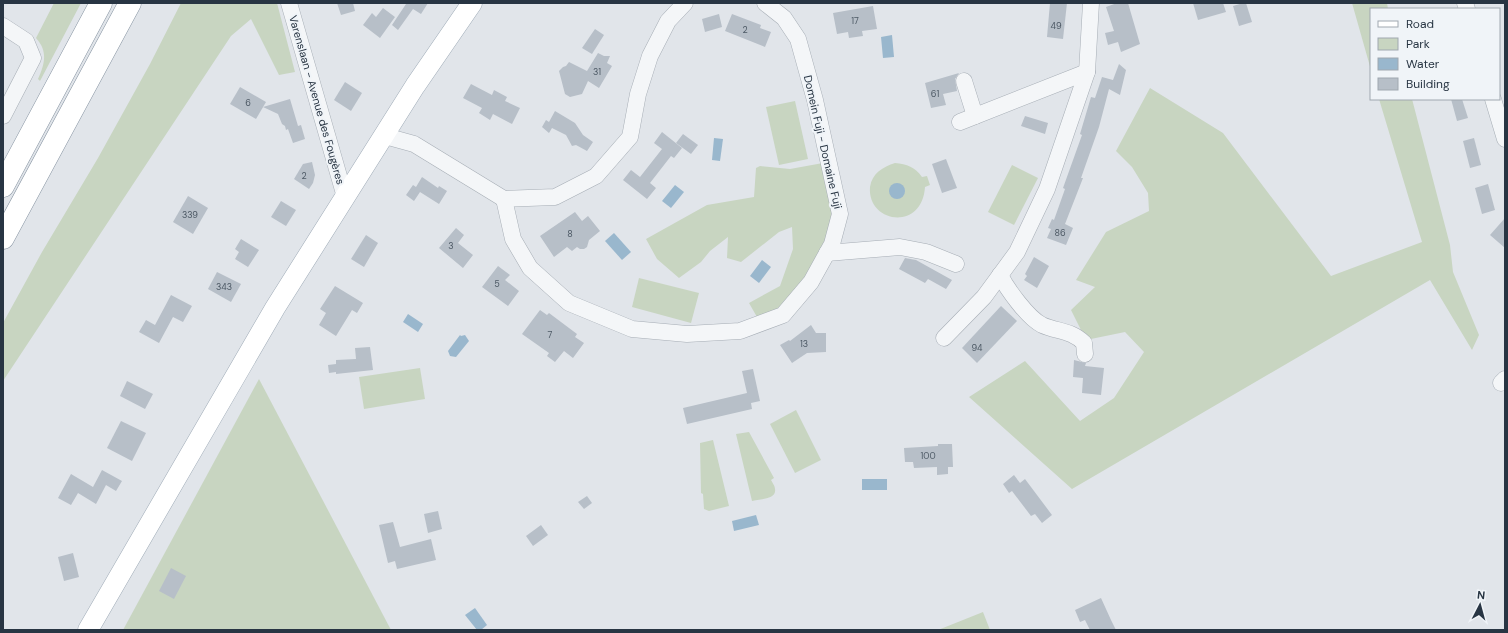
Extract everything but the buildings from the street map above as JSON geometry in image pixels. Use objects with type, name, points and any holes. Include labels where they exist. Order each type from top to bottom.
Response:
[{"type":"highway","points":[[3,186],[101,3]]},
{"type":"highway","points":[[3,238],[130,3]]},
{"type":"main road","points":[[88,630],[275,308],[390,128],[415,86],[470,4]]},
{"type":"street","name":"Varenslaan - Avenue des Fougères","points":[[289,3],[345,197]]},
{"type":"street","points":[[390,128],[504,199],[555,197],[596,176],[630,137],[638,94],[650,56],[668,20],[685,3]]},
{"type":"street","name":"Domein Fuji - Domaine Fuji","points":[[504,199],[513,239],[530,268],[569,303],[632,330],[688,334],[740,331],[783,315],[811,282],[832,244],[840,214],[815,100],[798,39],[784,18],[765,3]]},
{"type":"street","points":[[944,338],[984,297],[1017,252],[1048,189],[1087,72],[1091,3]]},
{"type":"street","points":[[3,26],[26,41],[33,58],[3,116]]},
{"type":"street","points":[[964,81],[968,119],[1087,72]]},
{"type":"street","points":[[1493,100],[1505,139]]},
{"type":"street","points":[[827,253],[900,247],[926,252],[956,264]]},
{"type":"street","points":[[1000,275],[1019,303],[1036,321],[1043,325],[1070,332],[1079,337],[1084,343],[1085,354]]},
{"type":"green space","points":[[54,3],[81,3],[40,81],[38,79],[44,63],[44,53],[36,38]]},
{"type":"green space","points":[[181,3],[277,3],[295,72],[279,75],[251,19],[231,36],[3,381],[3,323],[42,252],[98,158],[150,64]]},
{"type":"green space","points":[[1352,3],[1387,3],[1388,8],[1370,8],[1370,66]]},
{"type":"green space","points":[[1150,88],[1223,133],[1331,276],[1422,242],[1379,100],[1412,100],[1450,245],[1453,272],[1479,335],[1472,350],[1430,280],[1072,489],[969,397],[1025,361],[1080,421],[1114,398],[1144,352],[1125,332],[1086,340],[1071,310],[1095,287],[1076,280],[1106,232],[1149,211],[1148,193],[1132,167],[1116,151]]},
{"type":"green space","points":[[795,101],[808,159],[779,165],[766,107]]},
{"type":"green space","points":[[823,163],[836,214],[827,247],[796,289],[773,313],[757,317],[749,303],[780,286],[793,249],[792,227],[779,232],[741,262],[727,258],[728,237],[710,251],[701,262],[679,278],[657,259],[646,239],[707,205],[754,197],[756,168],[760,166],[790,169]]},
{"type":"green space","points":[[895,163],[910,167],[917,171],[922,177],[927,176],[930,185],[925,187],[922,201],[915,211],[905,216],[895,217],[885,215],[877,209],[871,199],[870,187],[873,178],[879,171],[886,166]]},
{"type":"green space","points":[[1012,165],[1038,178],[1014,225],[988,212]]},
{"type":"green space","points":[[639,278],[699,293],[691,323],[632,307]]},
{"type":"green space","points":[[420,368],[425,399],[364,409],[359,377]]},
{"type":"green space","points":[[259,379],[391,630],[123,630]]},
{"type":"green space","points":[[796,410],[821,460],[795,473],[770,424]]},
{"type":"green space","points":[[749,432],[774,478],[771,480],[775,489],[775,493],[770,497],[752,501],[736,434]]},
{"type":"green space","points":[[713,440],[729,506],[709,511],[704,509],[703,494],[701,493],[700,443]]},
{"type":"green space","points":[[983,612],[990,630],[938,630]]},
{"type":"water","points":[[892,35],[894,57],[883,58],[881,37]]},
{"type":"water","points":[[714,138],[723,139],[720,161],[712,160]]},
{"type":"water","points":[[894,183],[900,183],[905,188],[903,197],[900,199],[894,199],[889,194],[889,188]]},
{"type":"water","points":[[675,185],[684,192],[671,208],[662,201]]},
{"type":"water","points":[[614,233],[631,252],[622,260],[605,241]]},
{"type":"water","points":[[762,260],[771,267],[759,283],[750,276]]},
{"type":"water","points":[[408,314],[423,324],[418,332],[403,322]]},
{"type":"water","points":[[460,335],[465,335],[469,341],[456,357],[450,356],[448,351]]},
{"type":"water","points":[[862,479],[887,479],[887,490],[862,490]]},
{"type":"water","points":[[756,515],[759,525],[734,531],[732,521]]},
{"type":"water","points":[[475,608],[487,625],[481,630],[477,630],[465,615]]}]
